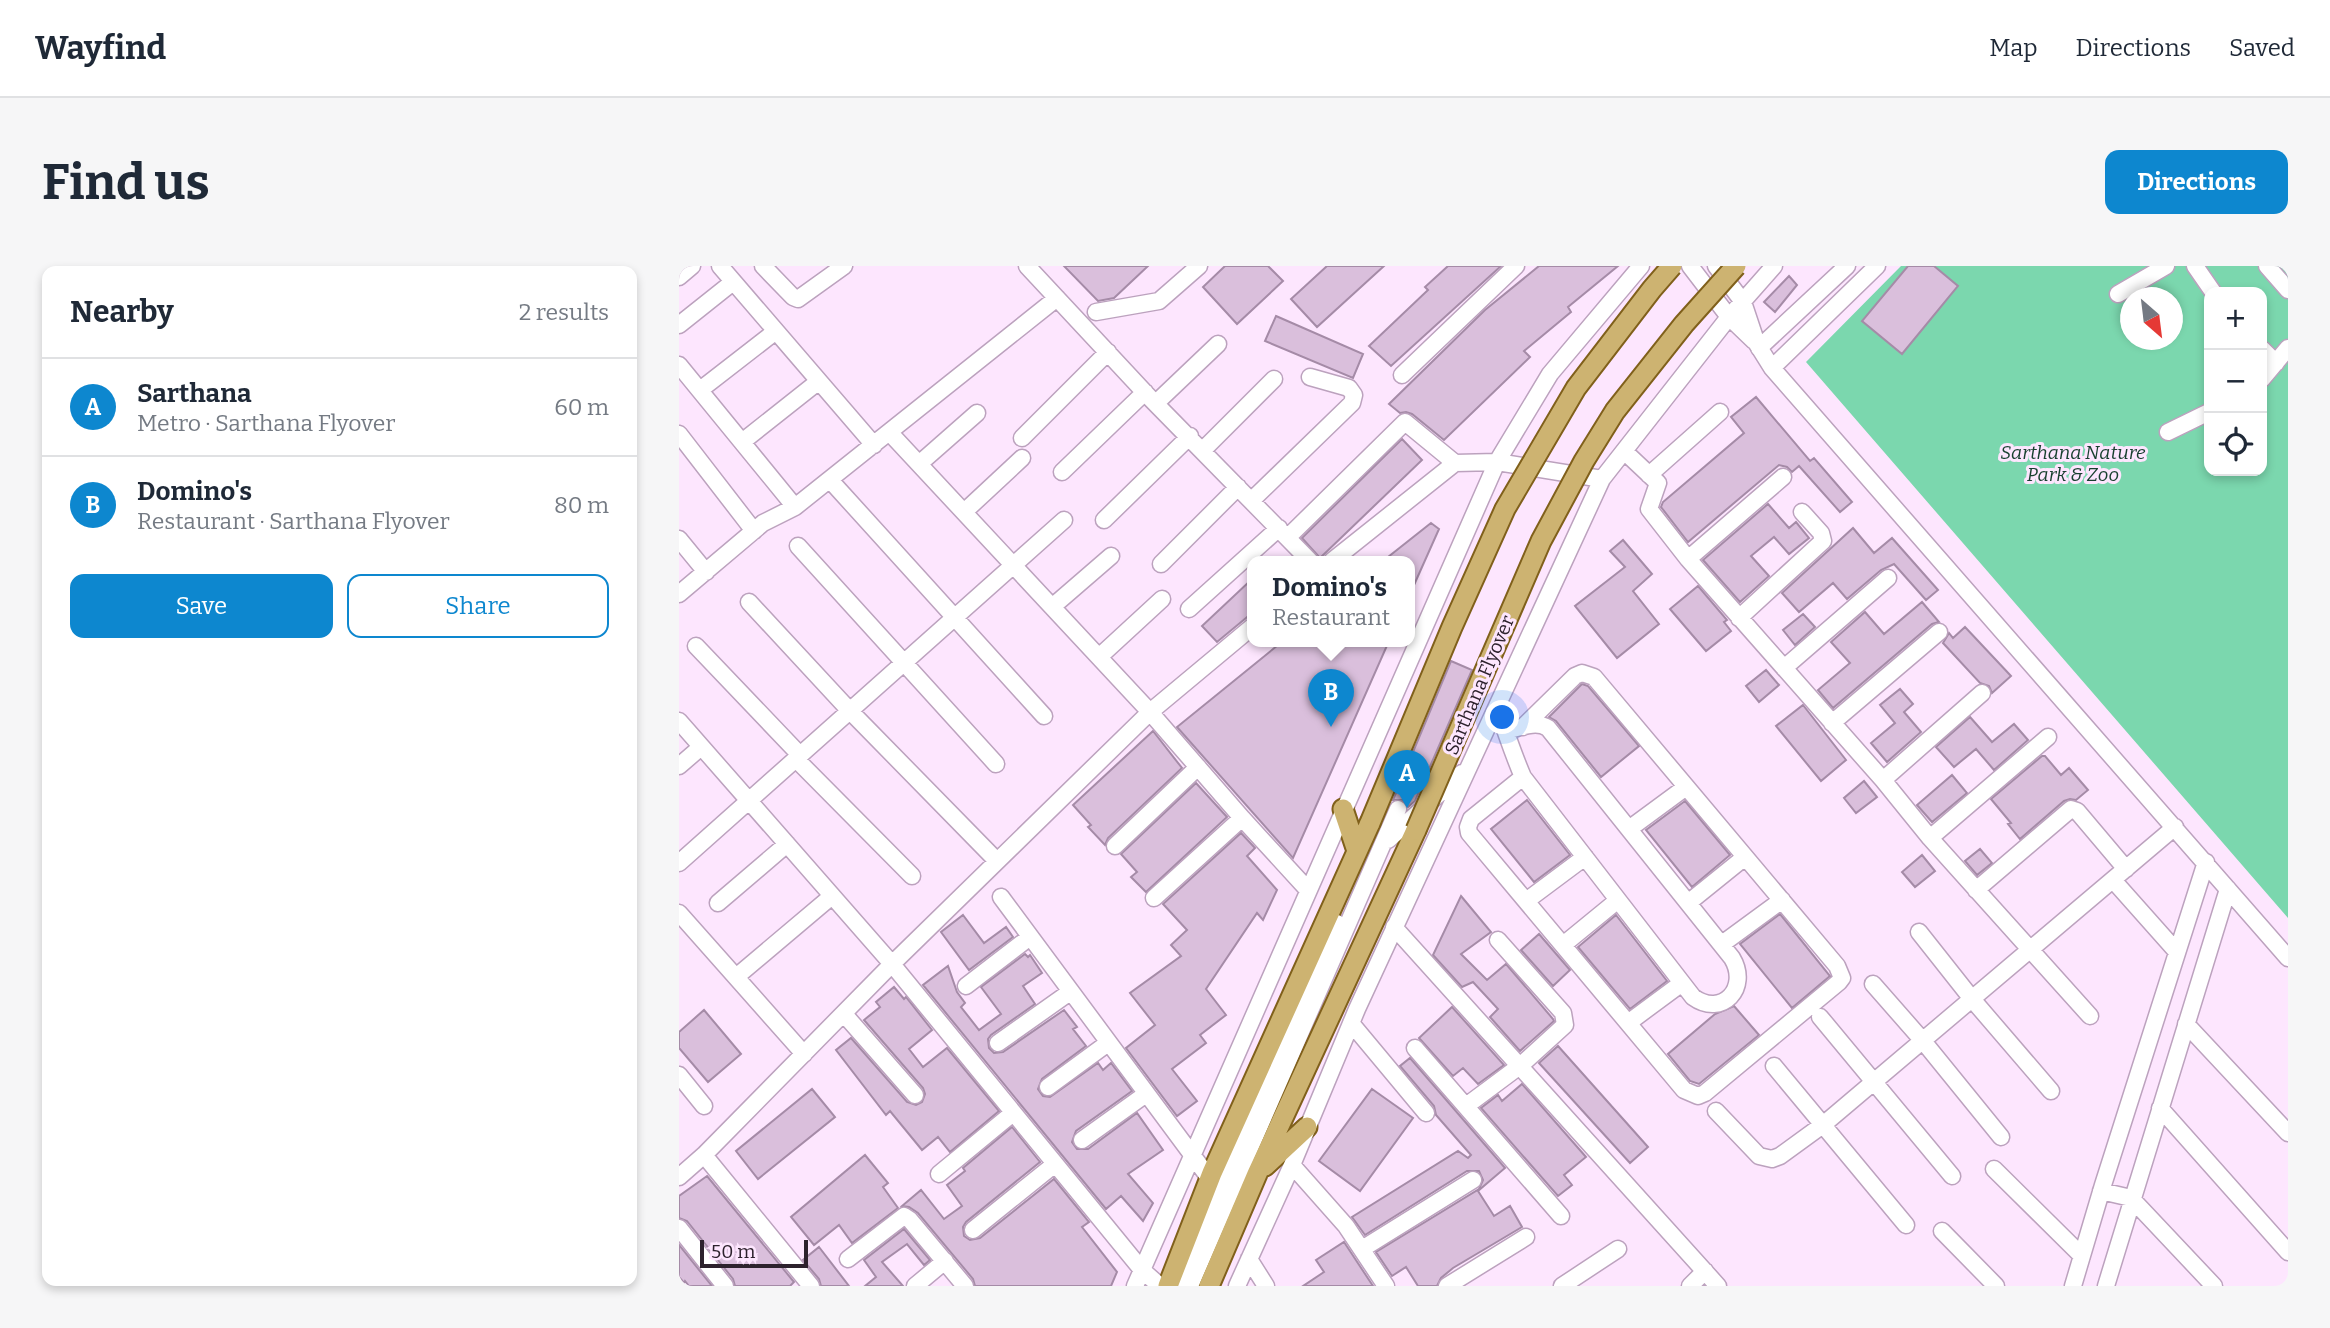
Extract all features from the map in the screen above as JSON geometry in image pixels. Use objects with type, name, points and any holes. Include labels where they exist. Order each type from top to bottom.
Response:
[{"type":"main road","points":[[1168,1286],[1210,1179],[1361,856],[1370,822],[1452,626],[1505,509],[1576,388],[1672,266]]},
{"type":"main road","name":"Sarthana Flyover","points":[[1209,1286],[1257,1174],[1416,830],[1541,541],[1584,461],[1615,411],[1684,324],[1736,266]]},
{"type":"main road","points":[[1343,809],[1361,856]]},
{"type":"main road","points":[[1257,1174],[1307,1127]]},
{"type":"street","points":[[679,277],[692,266]]},
{"type":"street","points":[[720,266],[874,445]]},
{"type":"street","points":[[764,266],[793,298],[798,299],[843,266]]},
{"type":"street","points":[[1027,266],[1305,556]]},
{"type":"street","points":[[1096,312],[1159,300],[1199,266]]},
{"type":"street","points":[[1402,375],[1516,266]]},
{"type":"street","points":[[1415,647],[1497,462],[1550,374],[1641,266]]},
{"type":"street","points":[[1691,266],[1729,317],[1758,346],[1772,368],[2288,958]]},
{"type":"street","points":[[1716,266],[1743,302],[1758,346]]},
{"type":"street","points":[[1237,1286],[1394,927],[1602,479],[1729,317],[1774,266]]},
{"type":"street","points":[[1758,346],[1847,266]]},
{"type":"street","points":[[1772,368],[1877,266]]},
{"type":"street","points":[[2118,294],[2166,266]]},
{"type":"street","points":[[2195,266],[2210,287]]},
{"type":"street","points":[[2267,266],[2288,290]]},
{"type":"street","points":[[679,325],[733,282]]},
{"type":"street","points":[[679,594],[763,523],[795,507],[1057,298]]},
{"type":"street","points":[[700,390],[776,331]]},
{"type":"street","points":[[1062,472],[1218,344]]},
{"type":"street","points":[[2267,373],[2288,348]]},
{"type":"street","points":[[2263,350],[2276,363]]},
{"type":"street","points":[[1022,438],[1108,352]]},
{"type":"street","points":[[679,365],[795,507]]},
{"type":"street","points":[[1252,500],[1352,403],[1354,395],[1349,388],[1310,377]]},
{"type":"street","points":[[1203,450],[1274,379]]},
{"type":"street","points":[[742,442],[819,381]]},
{"type":"street","points":[[1649,475],[1720,412]]},
{"type":"street","points":[[919,464],[977,413]]},
{"type":"street","points":[[2168,432],[2207,413]]},
{"type":"street","points":[[1255,556],[1405,422],[1455,463]]},
{"type":"street","points":[[890,433],[1150,712],[1241,818],[1308,890]]},
{"type":"street","points":[[679,434],[754,531]]},
{"type":"street","points":[[1104,520],[1190,436]]},
{"type":"street","points":[[1624,451],[1658,486],[1649,509],[1688,559],[1930,838],[2091,1016]]},
{"type":"street","points":[[964,512],[1022,458]]},
{"type":"street","points":[[1338,556],[1455,463],[1497,462],[1602,479]]},
{"type":"street","points":[[1688,559],[1783,477]]},
{"type":"street","points":[[829,480],[1044,716]]},
{"type":"street","points":[[1161,564],[1238,487]]},
{"type":"street","points":[[1739,618],[1823,541],[1821,533],[1803,512]]},
{"type":"street","points":[[679,863],[1064,520]]},
{"type":"street","points":[[679,538],[706,572]]},
{"type":"street","points":[[798,545],[996,764]]},
{"type":"street","points":[[1052,607],[1111,556]]},
{"type":"street","points":[[1189,609],[1247,563]]},
{"type":"street","points":[[1784,668],[1888,578]]},
{"type":"street","points":[[1098,657],[1162,599]]},
{"type":"street","points":[[750,602],[997,862]]},
{"type":"street","points":[[679,1177],[1150,712],[1247,631]]},
{"type":"street","points":[[1832,723],[1939,632]]},
{"type":"street","points":[[696,646],[912,876]]},
{"type":"street","points":[[1135,1286],[1415,647]]},
{"type":"street","points":[[1523,727],[1575,676],[1588,674],[1782,900],[1837,966],[1842,978],[1705,1093],[1697,1096],[1684,1090],[1469,833],[1471,819],[1523,777]]},
{"type":"street","points":[[1882,780],[1982,693]]},
{"type":"street","points":[[1497,706],[1506,732],[1523,777],[1693,997],[1703,1005],[1716,1005],[1729,998],[1737,988],[1740,978],[1737,965],[1548,728],[1542,724],[1506,732]]},
{"type":"street","points":[[679,721],[892,964],[1142,1270],[1160,1286]]},
{"type":"street","points":[[1930,838],[2048,737]]},
{"type":"street","points":[[679,766],[701,747]]},
{"type":"street","points":[[1115,846],[1198,767]]},
{"type":"street","points":[[1384,844],[1469,767]]},
{"type":"street","points":[[1629,829],[1686,787]]},
{"type":"street","points":[[1177,1286],[1361,856],[1398,809],[1190,1286]]},
{"type":"street","points":[[1976,890],[2071,809],[2077,811],[2126,869]]},
{"type":"street","points":[[1154,898],[1241,818]]},
{"type":"street","points":[[1716,1111],[1759,1156],[1772,1159],[1780,1156],[1824,1124],[2175,827]]},
{"type":"street","points":[[718,903],[786,844]]},
{"type":"street","points":[[1526,901],[1585,857]]},
{"type":"street","points":[[1688,903],[1745,857]]},
{"type":"street","points":[[2073,1286],[2206,862]]},
{"type":"street","points":[[2113,880],[2177,952]]},
{"type":"street","points":[[2107,1285],[2131,1198],[2228,889]]},
{"type":"street","points":[[736,977],[832,896]]},
{"type":"street","points":[[1001,897],[1210,1179]]},
{"type":"street","points":[[1563,945],[1618,900]]},
{"type":"street","points":[[1722,944],[1782,900]]},
{"type":"street","points":[[679,913],[804,1054]]},
{"type":"street","points":[[1394,927],[1718,1286]]},
{"type":"street","points":[[1919,932],[1972,999],[2052,1091]]},
{"type":"street","points":[[966,986],[1030,937]]},
{"type":"street","points":[[1466,1106],[1521,1065],[1565,1025],[1566,1018],[1498,940]]},
{"type":"street","points":[[1628,1023],[1682,983]]},
{"type":"street","points":[[1873,984],[2001,1137]]},
{"type":"street","points":[[998,1043],[1070,992]]},
{"type":"street","points":[[844,1014],[915,1095]]},
{"type":"street","points":[[1820,1017],[1952,1176]]},
{"type":"street","points":[[1351,1023],[1426,1113]]},
{"type":"street","points":[[2186,1024],[2288,1133]]},
{"type":"street","points":[[1048,1087],[1108,1044]]},
{"type":"street","points":[[1415,1048],[1561,1216]]},
{"type":"street","points":[[1773,1066],[1906,1224]]},
{"type":"street","points":[[679,1074],[704,1106]]},
{"type":"street","points":[[1082,1140],[1146,1094]]},
{"type":"street","points":[[2159,1108],[2288,1252]]},
{"type":"street","points":[[939,1174],[1013,1113]]},
{"type":"street","points":[[704,1155],[811,1286]]},
{"type":"street","points":[[973,1230],[1055,1164]]},
{"type":"street","points":[[1292,1165],[1338,1216],[1386,1286]]},
{"type":"street","points":[[1994,1169],[2082,1256]]},
{"type":"street","points":[[1362,1249],[1473,1180]]},
{"type":"street","points":[[2101,1191],[2131,1198],[2214,1286]]},
{"type":"street","points":[[848,1259],[904,1216],[965,1286]]},
{"type":"street","points":[[679,1227],[725,1286]]},
{"type":"street","points":[[1942,1231],[1996,1286]]},
{"type":"street","points":[[1447,1286],[1526,1237]]},
{"type":"street","points":[[1563,1286],[1618,1249]]},
{"type":"street","points":[[1249,1259],[1266,1286]]},
{"type":"street","points":[[915,1286],[944,1261]]},
{"type":"street","points":[[1689,1286],[1705,1271]]},
{"type":"green space","name":"Sarthana Nature Park & Zoo","points":[[1901,266],[2288,266],[2288,918],[1806,362]]},
{"type":"building","points":[[1064,266],[1148,266],[1114,298],[1098,301]]},
{"type":"building","points":[[1225,266],[1268,266],[1283,281],[1237,324],[1203,287]]},
{"type":"building","points":[[1327,266],[1384,266],[1317,327],[1291,299]]},
{"type":"building","points":[[1448,266],[1501,266],[1391,366],[1369,346],[1428,290],[1425,287]]},
{"type":"building","points":[[1539,266],[1618,266],[1568,307],[1571,312],[1524,351],[1530,357],[1444,440],[1412,414],[1400,413],[1389,404],[1485,310]]},
{"type":"building","points":[[1908,266],[1934,266],[1958,286],[1902,354],[1862,321]]},
{"type":"building","points":[[1789,276],[1797,285],[1775,312],[1764,302]]},
{"type":"building","points":[[1276,316],[1363,354],[1353,378],[1265,341]]},
{"type":"building","points":[[1756,397],[1810,461],[1814,458],[1852,502],[1840,512],[1799,466],[1792,472],[1779,465],[1688,542],[1661,507],[1663,502],[1744,433],[1731,417]]},
{"type":"building","points":[[1402,439],[1422,460],[1322,556],[1318,556],[1302,538]]},
{"type":"building","points":[[1768,504],[1789,528],[1796,522],[1809,538],[1789,554],[1774,537],[1751,556],[1769,576],[1740,602],[1703,560]]},
{"type":"building","points":[[1431,523],[1439,529],[1415,583],[1415,556],[1389,556]]},
{"type":"building","points":[[1853,528],[1874,553],[1892,538],[1938,590],[1926,600],[1894,564],[1881,570],[1847,599],[1833,583],[1799,612],[1782,593]]},
{"type":"building","points":[[1623,540],[1652,574],[1633,591],[1659,624],[1617,658],[1575,606],[1625,567],[1610,551]]},
{"type":"building","points":[[1247,584],[1247,617],[1217,642],[1202,626]]},
{"type":"building","points":[[1698,586],[1727,620],[1724,622],[1731,631],[1706,651],[1670,609]]},
{"type":"building","points":[[1922,602],[1939,622],[1932,624],[1833,708],[1818,690],[1850,663],[1831,642],[1865,612],[1884,634]]},
{"type":"building","points":[[1803,614],[1815,627],[1795,645],[1783,630]]},
{"type":"building","points":[[1965,627],[2011,676],[1992,693],[1989,686],[1980,683],[1943,643],[1949,633],[1953,638]]},
{"type":"building","points":[[1276,647],[1386,647],[1293,858],[1177,727]]},
{"type":"building","points":[[1451,661],[1472,670],[1415,801],[1408,807],[1403,800],[1393,800]]},
{"type":"building","points":[[1766,670],[1779,685],[1759,702],[1746,686]]},
{"type":"building","points":[[1582,684],[1588,686],[1639,746],[1601,777],[1556,721],[1549,717]]},
{"type":"building","points":[[1900,689],[1913,704],[1904,712],[1921,732],[1887,762],[1871,743],[1895,723],[1880,705]]},
{"type":"building","points":[[1803,705],[1846,760],[1821,781],[1776,726]]},
{"type":"building","points":[[1970,717],[1992,742],[2014,724],[2028,740],[1994,770],[1976,749],[1954,767],[1936,747]]},
{"type":"building","points":[[1153,731],[1182,768],[1108,838],[1105,845],[1073,805]]},
{"type":"building","points":[[2045,756],[2061,775],[2069,768],[2088,790],[2076,800],[2064,801],[2020,839],[2008,824],[2011,823],[1991,799]]},
{"type":"building","points":[[1952,775],[1967,793],[1932,822],[1917,805]]},
{"type":"building","points":[[1864,781],[1877,797],[1856,813],[1844,798]]},
{"type":"building","points":[[1196,783],[1227,817],[1146,892],[1131,877],[1137,872],[1121,854]]},
{"type":"building","points":[[1527,800],[1570,855],[1534,882],[1491,829]]},
{"type":"building","points":[[1685,801],[1730,855],[1692,887],[1646,830]]},
{"type":"building","points":[[1241,833],[1255,848],[1247,856],[1277,890],[1263,920],[1257,913],[1206,989],[1226,1015],[1200,1035],[1206,1043],[1172,1069],[1197,1101],[1177,1116],[1126,1048],[1155,1025],[1130,993],[1181,956],[1171,945],[1187,930],[1163,904]]},
{"type":"building","points":[[1980,849],[1992,863],[1977,875],[1965,861]]},
{"type":"building","points":[[1922,855],[1935,871],[1915,887],[1902,872]]},
{"type":"building","points":[[1461,896],[1491,932],[1461,954],[1487,980],[1506,964],[1554,1021],[1520,1051],[1490,1017],[1498,1009],[1473,982],[1462,987],[1433,955]]},
{"type":"building","points":[[1780,914],[1830,976],[1792,1008],[1740,944]]},
{"type":"building","points":[[963,915],[984,943],[1006,927],[1013,937],[969,970],[941,932]]},
{"type":"building","points":[[1616,915],[1667,981],[1630,1009],[1578,947]]},
{"type":"building","points":[[1539,934],[1570,970],[1553,986],[1521,950]]},
{"type":"building","points":[[1025,954],[1028,957],[1030,955],[1042,973],[1023,986],[1035,1004],[991,1035],[988,1039],[989,1048],[994,1053],[1003,1052],[1064,1010],[1077,1027],[1073,1029],[1086,1046],[1042,1079],[1038,1089],[1043,1096],[1050,1097],[1098,1063],[1103,1070],[1111,1063],[1132,1091],[1076,1131],[1072,1142],[1077,1149],[1088,1149],[1137,1113],[1163,1150],[1128,1174],[1153,1203],[1143,1221],[1121,1196],[1106,1209],[923,985],[948,966],[957,992],[965,1003],[961,1007],[979,1030],[1001,1014],[981,987]]},
{"type":"building","points":[[894,987],[904,999],[906,997],[932,1030],[909,1049],[923,1067],[947,1048],[999,1111],[950,1152],[938,1137],[922,1150],[890,1111],[886,1115],[836,1050],[851,1038],[907,1102],[916,1105],[922,1102],[925,1094],[923,1088],[864,1020],[880,1007],[876,1002]]},
{"type":"building","points":[[1734,1006],[1759,1035],[1699,1084],[1690,1081],[1668,1054],[1715,1014]]},
{"type":"building","points":[[1452,1007],[1504,1065],[1478,1084],[1463,1068],[1453,1076],[1419,1038]]},
{"type":"building","points":[[704,1010],[741,1054],[708,1082],[679,1048],[679,1032]]},
{"type":"building","points":[[1558,1046],[1648,1147],[1630,1163],[1539,1063]]},
{"type":"building","points":[[1410,1058],[1505,1168],[1478,1191],[1494,1216],[1510,1206],[1522,1227],[1453,1268],[1441,1278],[1437,1286],[1418,1286],[1406,1267],[1392,1276],[1376,1252],[1479,1189],[1483,1180],[1479,1171],[1467,1171],[1365,1235],[1352,1217],[1458,1151],[1468,1158],[1471,1155],[1436,1115],[1434,1106],[1400,1066]]},
{"type":"building","points":[[1522,1084],[1586,1157],[1564,1175],[1572,1185],[1558,1196],[1481,1108],[1498,1095],[1502,1101]]},
{"type":"building","points":[[812,1089],[835,1117],[758,1179],[736,1151]]},
{"type":"building","points":[[1372,1089],[1413,1118],[1360,1191],[1319,1161]]},
{"type":"building","points":[[1012,1127],[1040,1162],[966,1222],[963,1227],[964,1236],[970,1240],[980,1238],[1054,1179],[1089,1222],[1082,1227],[1117,1272],[1111,1286],[975,1286],[973,1279],[918,1213],[902,1206],[921,1190],[944,1219],[962,1206],[947,1185]]},
{"type":"building","points":[[865,1155],[888,1183],[883,1187],[898,1208],[852,1243],[839,1225],[814,1245],[791,1217]]},
{"type":"building","points":[[707,1176],[794,1282],[790,1286],[735,1286],[733,1279],[687,1221],[679,1218],[679,1196]]},
{"type":"building","points":[[904,1229],[930,1260],[924,1265],[907,1244],[882,1262],[903,1286],[865,1286],[876,1277],[864,1260]]},
{"type":"building","points":[[1344,1242],[1373,1286],[1303,1286],[1324,1272],[1316,1260]]},
{"type":"building","points":[[679,1245],[712,1286],[689,1286],[679,1277]]},
{"type":"building","points":[[819,1247],[849,1286],[821,1286],[819,1279],[803,1260]]},
{"type":"place","name":"Domino's","points":[[1331,727]]},
{"type":"place","name":"Sarthana","points":[[1407,808]]}]
